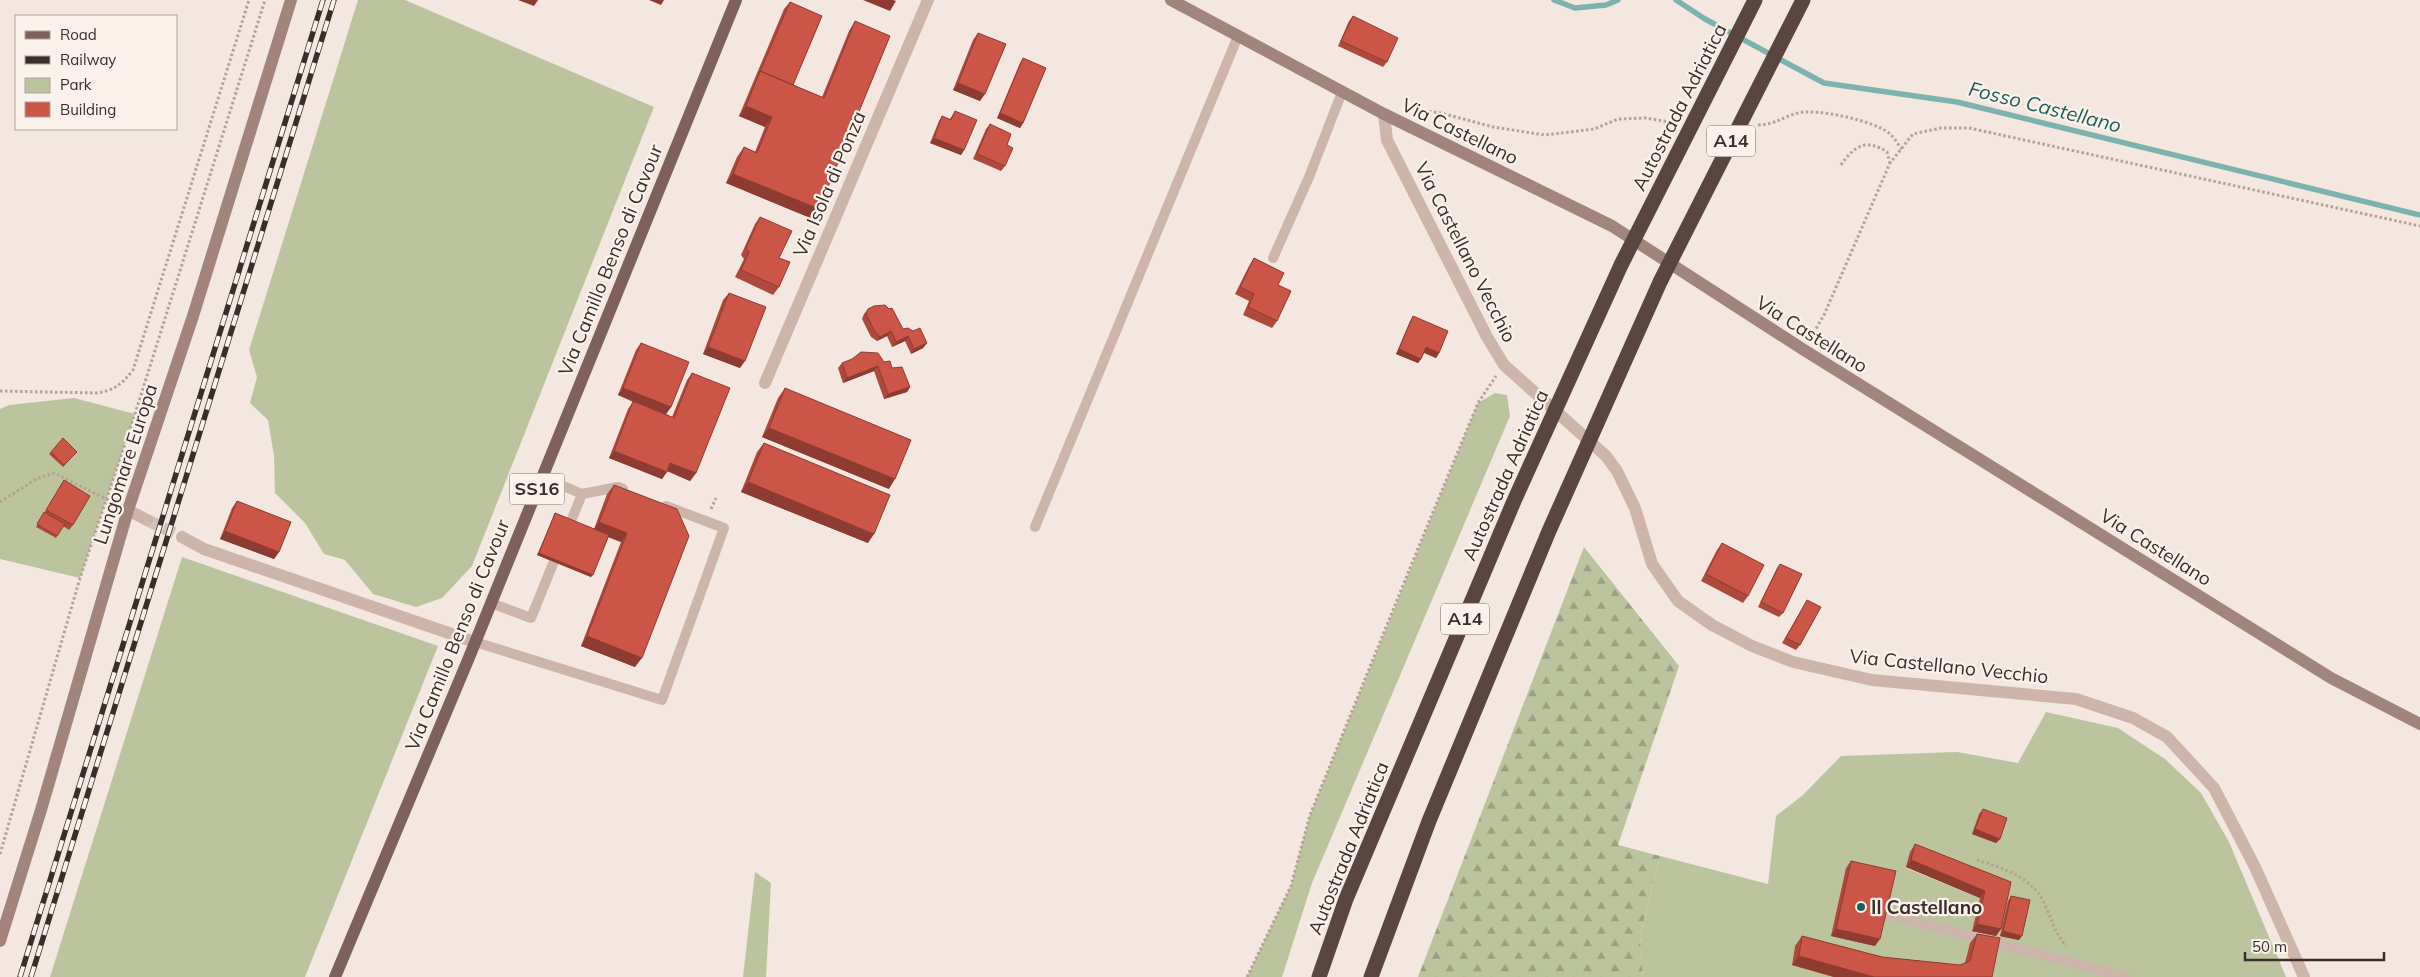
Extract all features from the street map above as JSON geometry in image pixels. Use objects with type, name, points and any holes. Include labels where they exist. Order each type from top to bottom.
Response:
[{"type":"highway","name":"Autostrada Adriatica","points":[[1319,977],[1346,900],[1514,501],[1621,265],[1755,0]]},
{"type":"highway","name":"A14","points":[[1371,977],[1429,821],[1553,522],[1660,282],[1803,0]]},
{"type":"main road","name":"Via Camillo Benso di Cavour","points":[[335,977],[475,642],[736,0]]},
{"type":"street","name":"Lungomare Europa","points":[[0,941],[41,810],[128,510],[193,316],[291,0]]},
{"type":"street","name":"Via Isola di Ponza","points":[[765,383],[928,0]]},
{"type":"street","name":"Via Castellano","points":[[1171,0],[1384,114],[1612,226],[1804,350],[2330,678],[2420,724]]},
{"type":"street","name":"Via Castellano Vecchio","points":[[1384,114],[1387,140],[1487,337],[1504,365],[1606,456],[1617,471],[1635,508],[1652,564],[1678,601],[1712,625],[1752,646],[1792,662],[1872,680],[2076,699],[2133,718],[2167,738],[2214,788],[2255,867],[2304,977]]},
{"type":"street","points":[[128,510],[147,520]]},
{"type":"street","points":[[182,537],[204,549],[475,642]]},
{"type":"lane","points":[[1035,527],[1238,36]]},
{"type":"lane","points":[[1273,258],[1309,177],[1342,92]]},
{"type":"lane","points":[[542,478],[582,494],[618,488],[635,494]]},
{"type":"lane","points":[[491,603],[531,618],[582,494]]},
{"type":"lane","points":[[475,642],[662,700],[724,528],[653,501]]},
{"type":"lane","points":[[1889,916],[2126,977]]},
{"type":"path","points":[[0,391],[96,393],[111,391],[123,383],[133,370],[249,0]]},
{"type":"path","points":[[0,854],[80,578],[138,405],[265,0]]},
{"type":"path","points":[[1384,114],[1413,108],[1441,113],[1493,127],[1545,135],[1594,128],[1618,119],[1646,118],[1684,124]]},
{"type":"path","points":[[1755,125],[1773,124],[1799,112],[1838,115],[1868,122],[1890,134],[1902,150]]},
{"type":"path","points":[[1700,127],[1727,127]]},
{"type":"path","points":[[1818,325],[1890,164],[1913,134],[1941,128],[1969,128],[2420,226]]},
{"type":"path","points":[[1841,165],[1851,151],[1862,146],[1876,144],[1887,152],[1890,164]]},
{"type":"path","points":[[1247,977],[1291,886],[1310,815],[1474,412],[1504,365]]},
{"type":"path","points":[[0,502],[36,479],[54,473],[128,510]]},
{"type":"path","points":[[1976,860],[2002,868],[2024,879],[2036,889],[2045,904],[2054,929],[2076,956],[2078,964]]},
{"type":"green space","points":[[358,0],[405,0],[654,107],[472,566],[442,598],[416,607],[373,594],[345,560],[324,554],[305,523],[275,493],[274,456],[268,420],[250,403],[257,377],[249,350]]},
{"type":"green space","points":[[1495,393],[1507,395],[1510,416],[1312,883],[1282,977],[1247,977],[1291,886],[1310,815],[1478,403]]},
{"type":"green space","points":[[74,398],[135,414],[80,578],[0,559],[0,409],[9,405]]},
{"type":"green space","points":[[1584,547],[1679,666],[1618,845],[1660,856],[1640,936],[1643,977],[1418,977]]},
{"type":"green space","points":[[182,557],[438,646],[305,977],[50,977]]},
{"type":"green space","points":[[2046,712],[2118,728],[2165,759],[2201,793],[2229,842],[2286,977],[1987,977],[1963,971],[1795,946],[1792,965],[1834,977],[1643,977],[1640,936],[1660,856],[1768,884],[1776,816],[1803,795],[1841,756],[1957,752],[2018,763]],"holes":[[[1906,868],[2006,889],[1972,931],[1980,898]]]},
{"type":"green space","points":[[755,872],[771,883],[766,977],[743,977]]},
{"type":"building","points":[[790,2],[822,16],[793,85],[760,71]]},
{"type":"building","points":[[1353,16],[1398,38],[1387,62],[1341,41]]},
{"type":"building","points":[[855,21],[890,36],[819,209],[733,174],[744,147],[757,153],[772,117],[746,106],[760,71],[824,98]]},
{"type":"building","points":[[978,33],[1006,44],[985,94],[958,83]]},
{"type":"building","points":[[1023,58],[1046,68],[1023,123],[1000,113]]},
{"type":"building","points":[[955,111],[977,120],[964,150],[934,138],[942,116],[951,120]]},
{"type":"building","points":[[990,124],[1011,134],[1007,145],[1013,148],[1005,166],[977,154]]},
{"type":"building","points":[[760,217],[792,231],[779,258],[790,262],[779,287],[741,270],[749,252],[746,248]]},
{"type":"building","points":[[1254,258],[1284,273],[1278,285],[1291,291],[1277,321],[1248,307],[1254,294],[1240,287]]},
{"type":"building","points":[[729,293],[766,307],[745,361],[708,347]]},
{"type":"building","points":[[885,305],[889,309],[892,308],[903,329],[908,328],[913,331],[920,328],[927,343],[914,349],[908,336],[896,342],[891,331],[880,337],[875,332],[866,314],[868,309],[874,306]]},
{"type":"building","points":[[1413,316],[1448,331],[1439,353],[1426,347],[1421,359],[1399,349]]},
{"type":"building","points":[[641,343],[689,362],[671,407],[623,388]]},
{"type":"building","points":[[861,352],[878,353],[884,362],[890,361],[892,368],[902,367],[910,387],[888,394],[878,366],[847,378],[842,363],[852,359]]},
{"type":"building","points":[[692,373],[730,388],[696,473],[670,463],[667,472],[614,451],[633,401],[674,418]]},
{"type":"building","points":[[785,388],[911,440],[895,479],[769,428]]},
{"type":"building","points":[[63,438],[77,452],[64,465],[51,452]]},
{"type":"building","points":[[764,443],[890,495],[874,534],[748,482]]},
{"type":"building","points":[[64,480],[90,496],[73,525],[46,510]]},
{"type":"building","points":[[614,485],[677,509],[689,536],[642,658],[587,636],[627,533],[599,522]]},
{"type":"building","points":[[237,501],[291,522],[279,552],[225,531]]},
{"type":"building","points":[[44,512],[65,524],[57,536],[37,524]]},
{"type":"building","points":[[555,513],[609,535],[593,575],[539,553]]},
{"type":"building","points":[[1722,543],[1764,565],[1748,596],[1706,574]]},
{"type":"building","points":[[1780,564],[1802,574],[1783,613],[1761,602]]},
{"type":"building","points":[[1807,600],[1821,607],[1800,645],[1786,638]]},
{"type":"building","points":[[1983,809],[2007,818],[2000,839],[1975,829]]},
{"type":"building","points":[[1915,844],[2011,882],[2001,929],[1977,924],[1985,891],[1911,860]]},
{"type":"building","name":"Il Castellano","points":[[1851,861],[1896,871],[1880,939],[1836,929]]},
{"type":"building","points":[[2011,896],[2030,900],[2022,936],[2003,931]]},
{"type":"building","points":[[1977,934],[2000,938],[1992,977],[1874,977],[1799,956],[1802,936],[1882,957],[1960,965],[1970,961]]},
{"type":"waterway","name":"Fosso Castellano","points":[[1554,0],[1575,8],[1606,5],[1618,0]]},
{"type":"waterway","name":"Fosso Castellano","points":[[1676,0],[1705,19],[1824,83],[1957,102],[2420,215]]},
{"type":"tunnel","points":[[147,520],[182,537]]},
{"type":"railway","points":[[20,977],[323,0]]},
{"type":"railway","points":[[31,977],[334,0]]},
{"type":"place","name":"Il Castellano","points":[[1861,907]]}]
